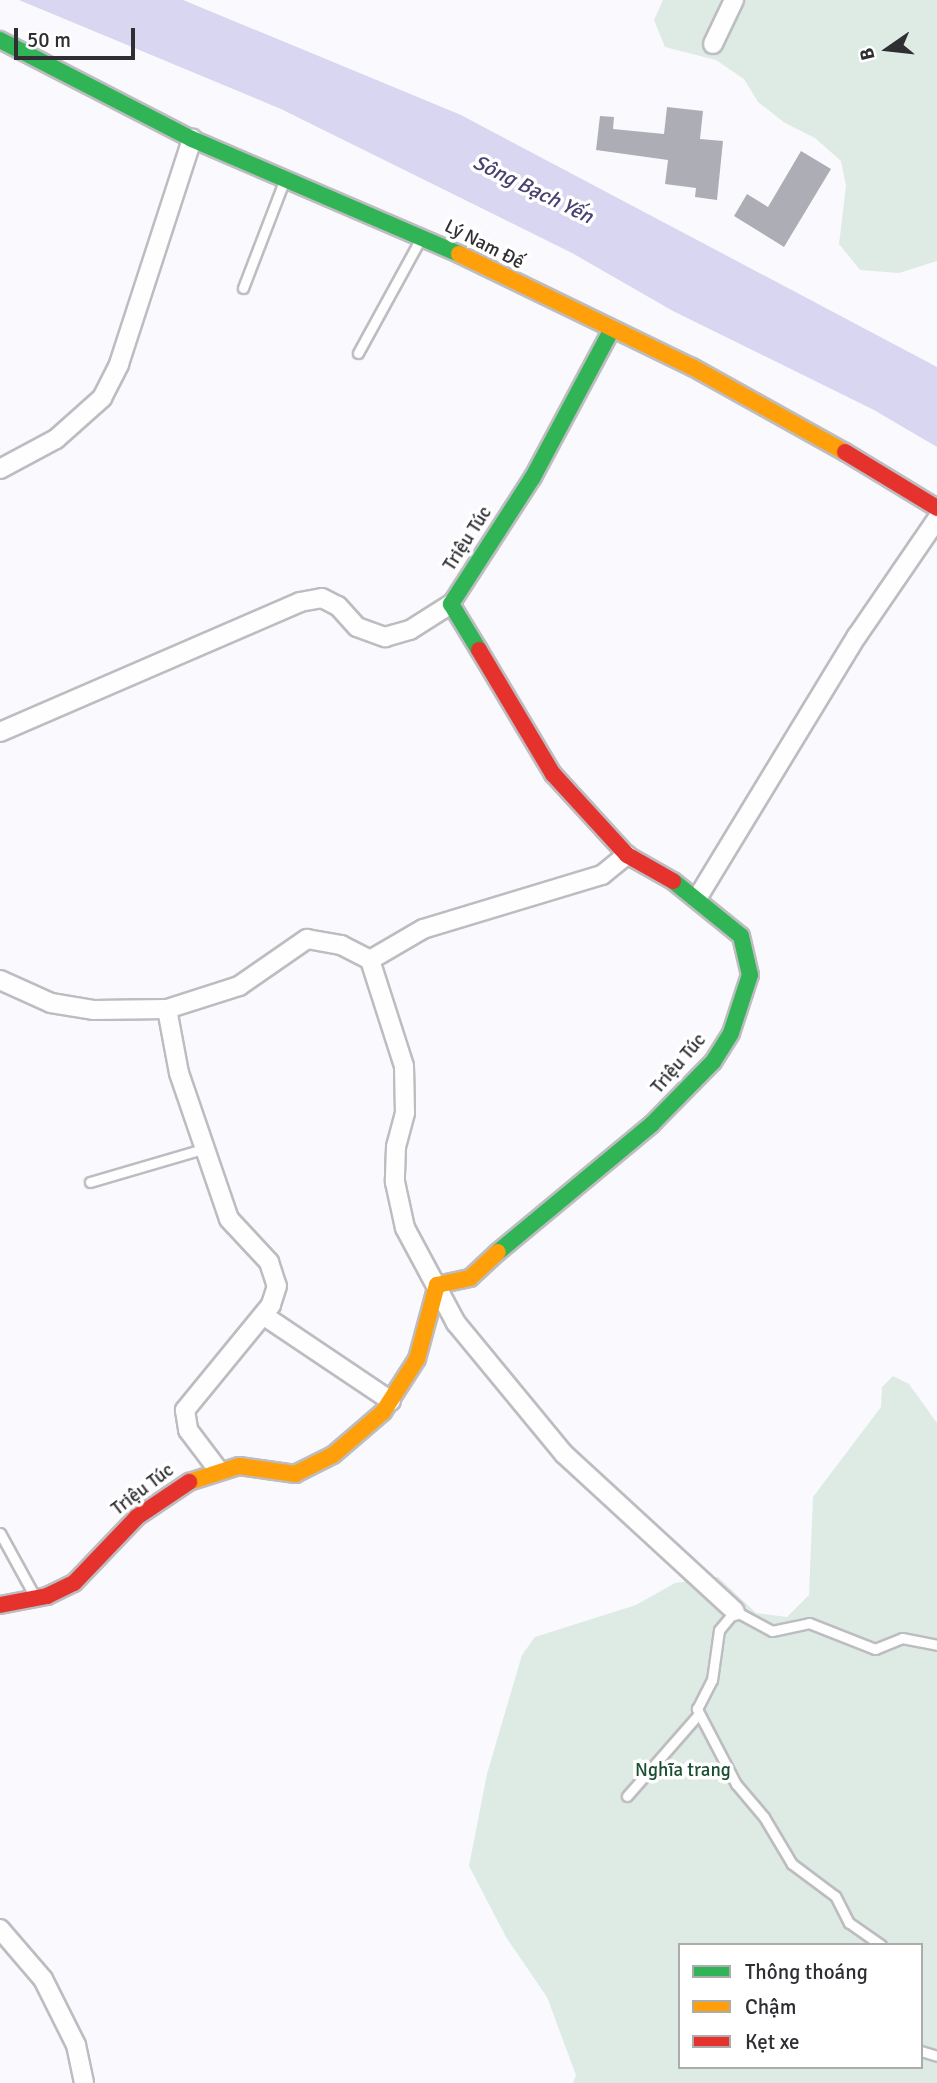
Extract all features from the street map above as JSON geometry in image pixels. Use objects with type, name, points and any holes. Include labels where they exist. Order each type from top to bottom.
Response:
[{"type":"street","points":[[713,44],[734,0]]},
{"type":"street","name":"Lý Nam Đế","points":[[0,40],[192,139],[422,236],[611,331],[692,367],[798,423],[937,508]]},
{"type":"street","points":[[0,469],[57,439],[102,398],[119,364],[192,139]]},
{"type":"street","name":"Triệu Túc","points":[[0,1605],[36,1598],[74,1583],[136,1517],[198,1476],[239,1466],[295,1474],[333,1455],[391,1401],[418,1359],[437,1285],[470,1278],[540,1213],[652,1125],[713,1062],[739,1015],[750,975],[741,936],[698,897],[628,855],[552,774],[451,604],[533,477],[611,331]]},
{"type":"street","points":[[698,897],[857,636],[937,519]]},
{"type":"street","points":[[0,732],[300,602],[322,598],[338,606],[357,627],[385,637],[410,630],[451,604]]},
{"type":"street","points":[[370,960],[423,929],[602,876],[628,855]]},
{"type":"street","points":[[0,980],[51,1003],[94,1010],[167,1009],[239,986],[307,939],[341,945],[370,960],[404,1066],[405,1113],[396,1146],[395,1182],[405,1227],[456,1323],[565,1454],[735,1611]]},
{"type":"street","points":[[167,1009],[180,1073],[229,1219],[269,1262],[277,1286],[263,1315],[185,1410],[188,1430],[219,1471]]},
{"type":"street","points":[[263,1315],[391,1401]]},
{"type":"street","points":[[0,1929],[43,1979],[76,2045],[84,2083]]},
{"type":"lane","points":[[243,288],[285,176]]},
{"type":"lane","points":[[358,353],[422,236]]},
{"type":"lane","points":[[90,1182],[206,1148]]},
{"type":"lane","points":[[0,1533],[36,1598]]},
{"type":"lane","points":[[627,1797],[697,1716],[712,1680],[715,1639],[735,1611],[772,1632],[809,1623],[875,1648],[902,1638],[937,1645]]},
{"type":"lane","points":[[697,1716],[736,1784],[764,1817],[792,1864],[835,1896],[849,1923],[878,1943]]},
{"type":"green space","points":[[663,0],[937,0],[937,261],[899,273],[860,270],[839,244],[846,186],[841,161],[815,138],[785,123],[758,102],[744,79],[716,60],[665,47],[654,20]]},
{"type":"green space","name":"Nghĩa trang","points":[[893,1376],[909,1384],[937,1423],[937,2083],[573,2083],[576,2075],[547,1997],[506,1937],[469,1866],[487,1774],[522,1655],[535,1637],[636,1605],[675,1583],[718,1577],[756,1613],[787,1617],[809,1595],[813,1497],[881,1407],[882,1387]]},
{"type":"water","name":"Sông Bạch Yến","points":[[19,0],[183,0],[461,115],[937,367],[937,447],[874,410],[673,311],[572,253],[281,109]]},
{"type":"building","points":[[667,107],[703,111],[700,139],[723,141],[717,200],[695,197],[696,188],[665,184],[668,160],[596,150],[600,116],[614,117],[613,129],[664,134]]},
{"type":"building","points":[[801,151],[831,169],[784,247],[734,216],[747,194],[768,207]]},
{"type":"traffic: fast","points":[[0,40],[192,139],[459,254]]},
{"type":"traffic: fast","points":[[479,650],[451,604],[533,477],[611,331]]},
{"type":"traffic: fast","points":[[498,1252],[652,1124],[713,1062],[731,1033],[750,975],[741,936],[673,881]]},
{"type":"traffic: slow","points":[[459,254],[692,367],[845,452]]},
{"type":"traffic: slow","points":[[189,1482],[239,1466],[295,1474],[333,1455],[383,1412],[417,1359],[437,1285],[470,1278],[498,1252]]},
{"type":"traffic: jam","points":[[845,452],[937,508]]},
{"type":"traffic: jam","points":[[479,650],[553,774],[627,855],[673,881]]},
{"type":"traffic: jam","points":[[0,1605],[47,1596],[74,1583],[137,1517],[189,1482]]}]
